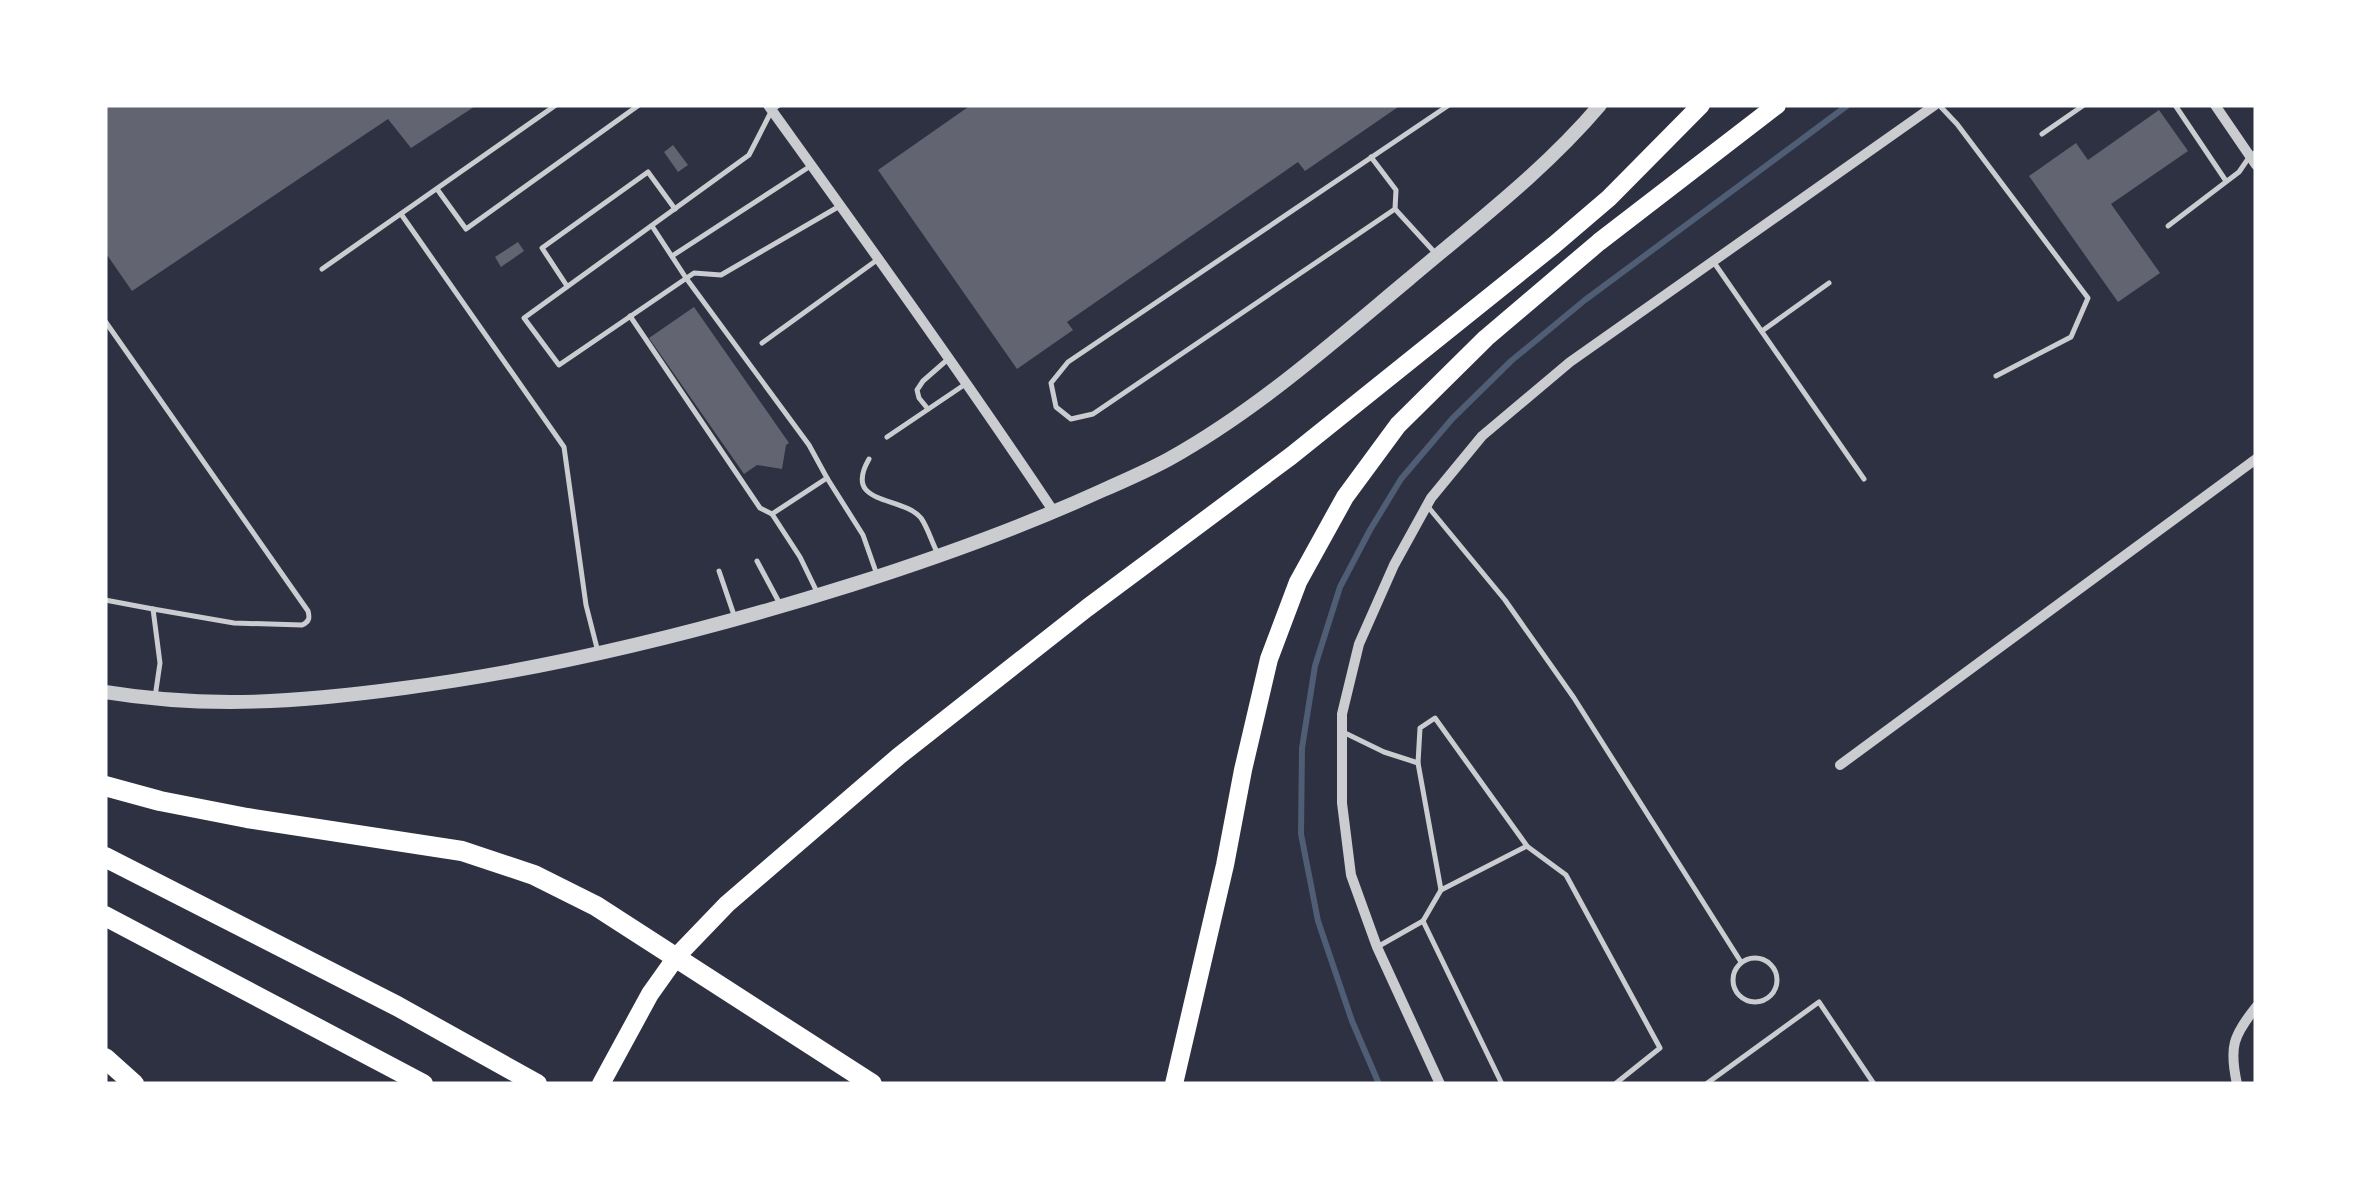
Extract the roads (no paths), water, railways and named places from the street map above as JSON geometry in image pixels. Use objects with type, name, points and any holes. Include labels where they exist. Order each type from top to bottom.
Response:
[{"type":"highway","points":[[601,1084],[650,994],[677,956],[727,904],[899,756],[1086,608],[1291,456],[1554,245],[1609,198],[1701,105]]},
{"type":"highway","points":[[1174,1084],[1269,659],[1298,582],[1345,497],[1398,425],[1486,338],[1599,242],[1777,105]]},
{"type":"highway","points":[[105,786],[247,818],[462,851],[534,875],[596,906],[677,956],[872,1084]]},
{"type":"highway","points":[[105,857],[381,998],[537,1084]]},
{"type":"highway","points":[[105,916],[422,1084]]},
{"type":"highway","points":[[105,1058],[134,1084]]},
{"type":"street","points":[[105,692],[213,704],[334,698],[529,669],[782,607],[939,557],[1054,512],[1166,461],[1212,434],[1315,358],[1530,178],[1600,105]]},
{"type":"street","points":[[1440,1084],[1376,947],[1350,875],[1342,803],[1342,714],[1360,644],[1394,565],[1427,506],[1482,436],[1570,362],[1938,105]]},
{"type":"street","points":[[2215,105],[2254,157]]},
{"type":"street","points":[[773,107],[968,382],[1054,512]]},
{"type":"street","points":[[1840,765],[2256,459]]},
{"type":"street","points":[[2237,1084],[2232,1058],[2238,1029],[2256,1007]]},
{"type":"lane","points":[[322,269],[556,105]]},
{"type":"lane","points":[[437,189],[466,229],[639,105]]},
{"type":"lane","points":[[1395,209],[1093,414],[1071,419],[1056,407],[1052,383],[1068,362],[1449,105]]},
{"type":"lane","points":[[1938,105],[1957,124],[2088,298],[2072,337],[1996,376]]},
{"type":"lane","points":[[2042,134],[2084,105]]},
{"type":"lane","points":[[2175,105],[2226,182]]},
{"type":"lane","points":[[773,107],[749,156],[524,318],[559,365],[694,273],[721,275],[840,206]]},
{"type":"lane","points":[[2168,226],[2254,157]]},
{"type":"lane","points":[[1371,158],[1396,190],[1395,209],[1438,255]]},
{"type":"lane","points":[[672,256],[811,165]]},
{"type":"lane","points":[[568,286],[542,248],[648,172],[675,208]]},
{"type":"lane","points":[[401,214],[564,447],[586,605],[599,654]]},
{"type":"lane","points":[[652,226],[809,445],[863,535],[878,576]]},
{"type":"lane","points":[[762,343],[878,260]]},
{"type":"lane","points":[[1714,262],[1864,479]]},
{"type":"lane","points":[[1762,331],[1829,283]]},
{"type":"lane","points":[[630,316],[760,508],[772,514],[800,557],[818,595]]},
{"type":"lane","points":[[105,321],[310,617],[302,625],[234,624],[105,600]]},
{"type":"lane","points":[[928,410],[917,390],[950,358]]},
{"type":"lane","points":[[887,437],[968,382]]},
{"type":"lane","points":[[869,459],[862,472],[863,484],[870,494],[911,510],[922,519],[939,557]]},
{"type":"lane","points":[[772,514],[828,478]]},
{"type":"lane","points":[[1427,506],[1506,600],[1574,698],[1741,962]]},
{"type":"lane","points":[[757,560],[782,607]]},
{"type":"lane","points":[[719,571],[735,620]]},
{"type":"lane","points":[[153,609],[160,663],[155,700]]},
{"type":"lane","points":[[1441,890],[1418,764],[1420,728],[1435,718],[1527,846],[1566,875],[1660,1048],[1614,1084]]},
{"type":"lane","points":[[1342,732],[1418,764]]},
{"type":"lane","points":[[1376,947],[1423,921],[1441,890],[1527,846]]},
{"type":"lane","points":[[1423,921],[1502,1084]]},
{"type":"lane","points":[[1762,959],[1774,968],[1776,989],[1766,1000],[1744,1001],[1734,990],[1733,975],[1741,962],[1762,959]]},
{"type":"lane","points":[[1706,1084],[1818,1002],[1874,1084]]},
{"type":"waterway","points":[[1379,1084],[1352,1021],[1318,921],[1301,834],[1302,748],[1315,666],[1340,587],[1401,479],[1452,419],[1511,361],[1585,300],[1848,105]]}]
